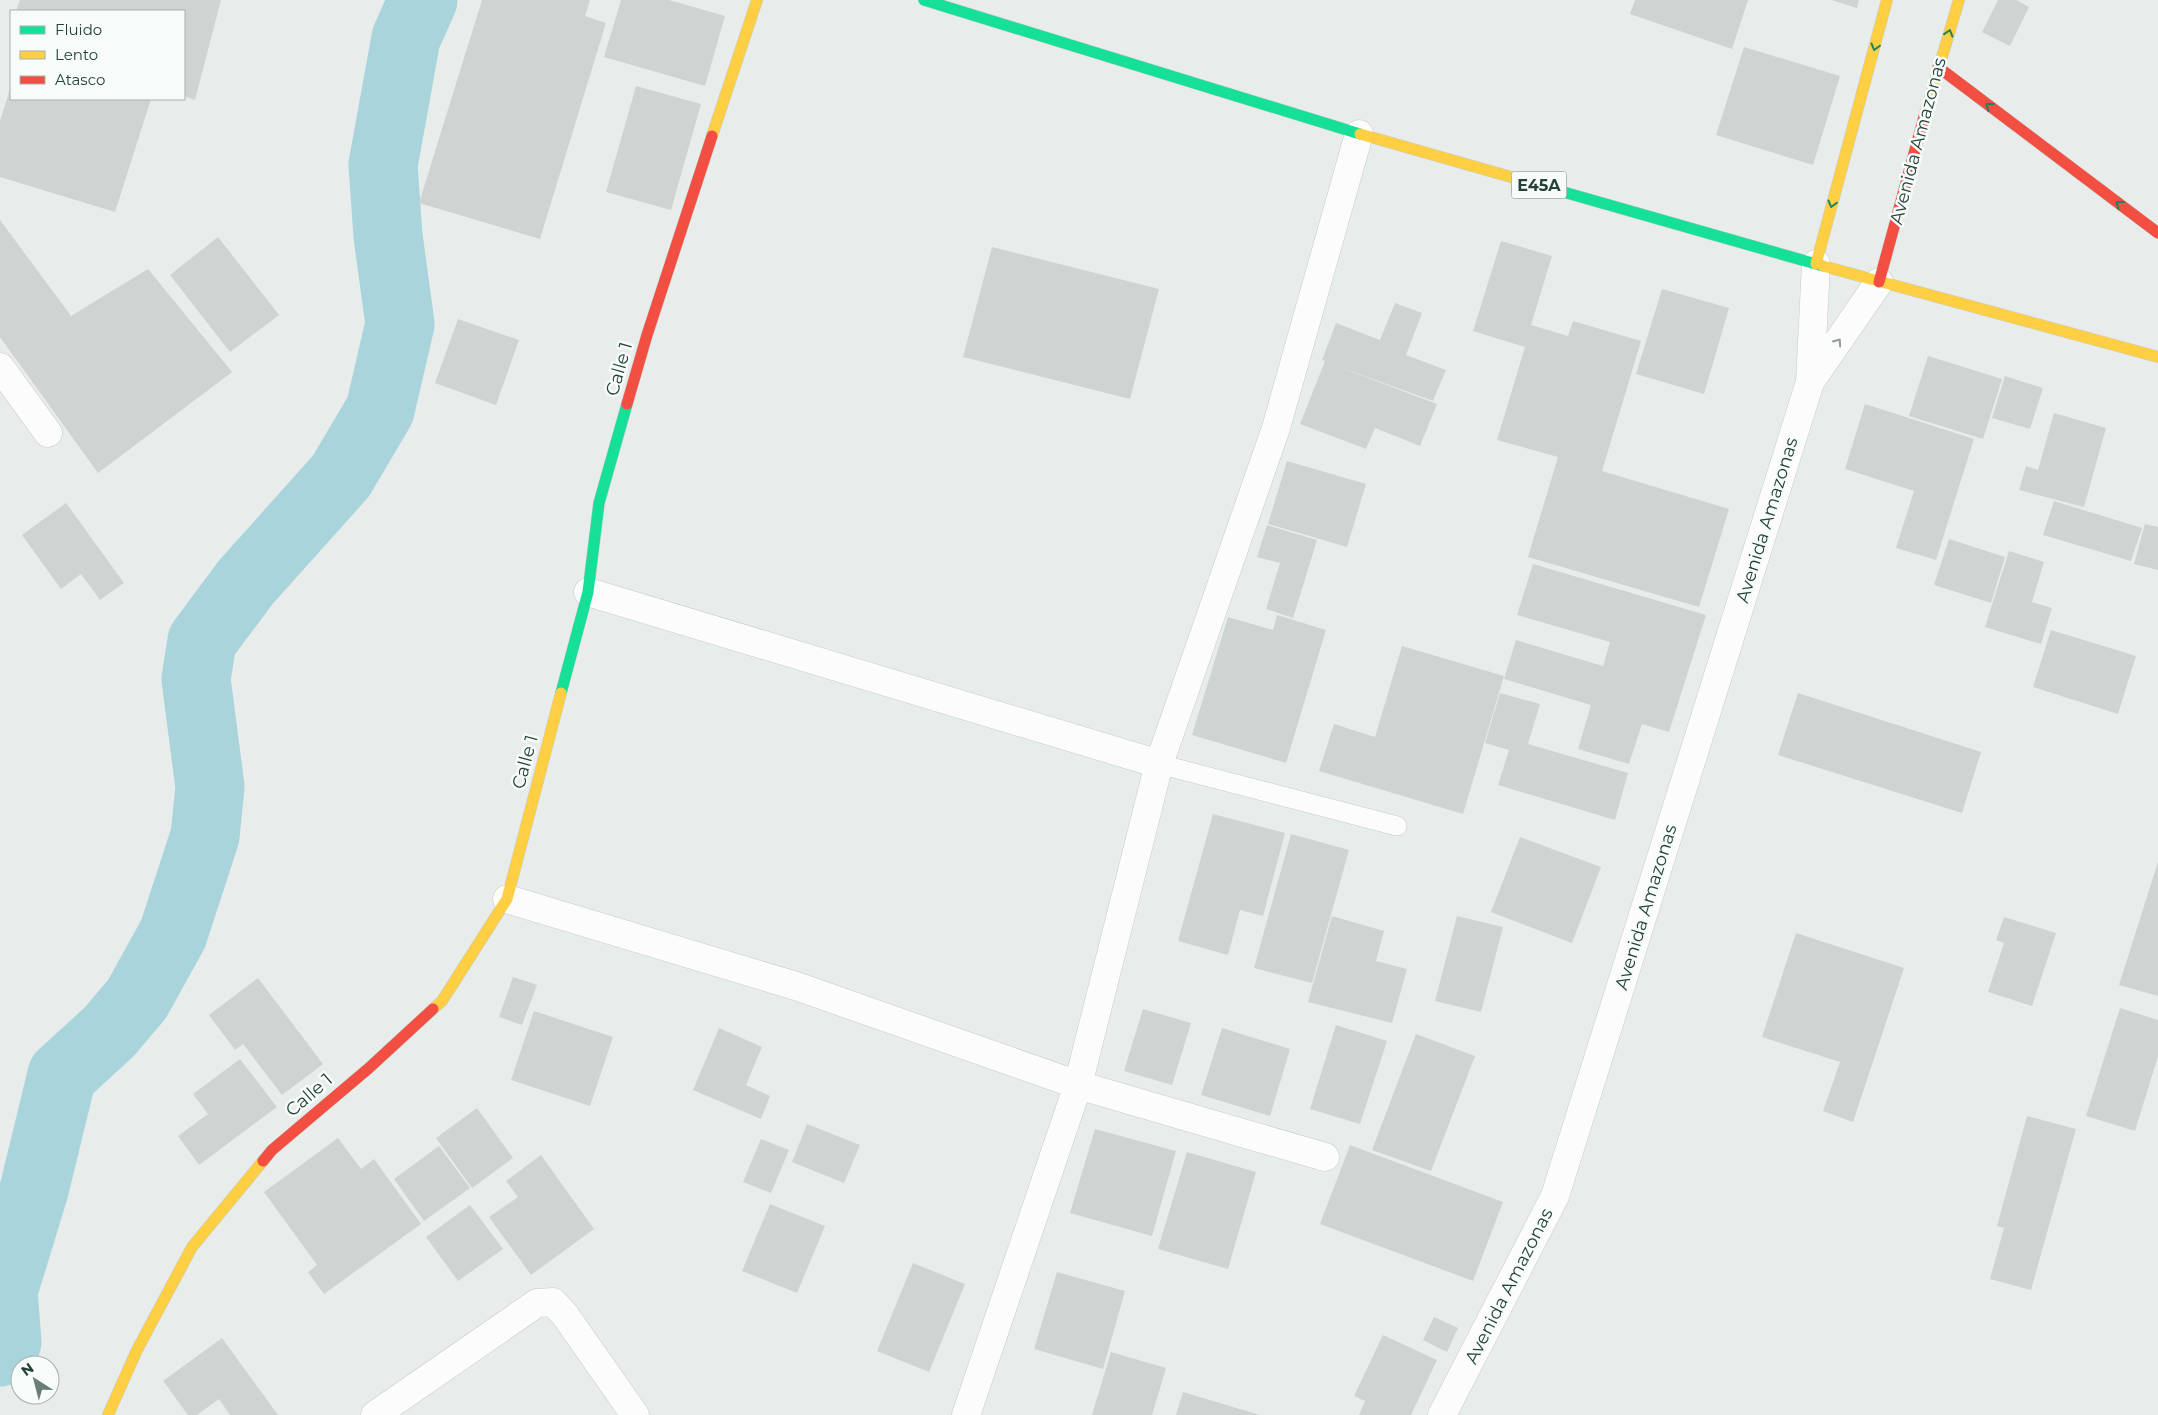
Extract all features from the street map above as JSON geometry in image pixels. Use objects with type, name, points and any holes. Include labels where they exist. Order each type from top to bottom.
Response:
[{"type":"main road","name":"Calle 1","points":[[108,1415],[137,1350],[192,1247],[272,1150],[368,1068],[442,1001],[507,899],[588,592],[599,503],[647,336],[757,0]]},
{"type":"main road","name":"E45A","points":[[924,0],[1359,134],[1879,282],[2158,357]]},
{"type":"main road","name":"Avenida Amazonas","points":[[1816,264],[1887,0]]},
{"type":"main road","name":"Avenida Amazonas","points":[[1879,282],[1938,67],[1959,0]]},
{"type":"main road","points":[[1938,67],[2158,234]]},
{"type":"street","points":[[966,1415],[1078,1084],[1159,764],[1276,428],[1359,134]]},
{"type":"street","name":"Avenida Amazonas","points":[[1442,1415],[1555,1196],[1810,382],[1816,264]]},
{"type":"street","name":"Avenida Amazonas","points":[[1810,382],[1879,282]]},
{"type":"street","points":[[0,367],[48,433]]},
{"type":"street","points":[[588,592],[1159,764]]},
{"type":"street","points":[[507,899],[796,986],[1078,1084],[1325,1157]]},
{"type":"street","points":[[375,1415],[537,1302],[553,1302],[565,1315],[634,1415]]},
{"type":"lane","points":[[1159,764],[1397,826]]},
{"type":"building","points":[[20,0],[221,0],[195,100],[185,96],[185,10],[16,10]]},
{"type":"building","points":[[482,0],[590,0],[585,16],[606,23],[540,239],[419,203]]},
{"type":"building","points":[[621,0],[669,0],[725,16],[705,86],[604,57]]},
{"type":"building","points":[[1635,0],[1748,0],[1732,49],[1630,14]]},
{"type":"building","points":[[1831,0],[1859,0],[1857,8]]},
{"type":"building","points":[[1998,0],[2016,0],[2029,7],[2010,46],[1982,32]]},
{"type":"building","points":[[1744,47],[1840,76],[1813,165],[1716,135]]},
{"type":"building","points":[[636,86],[701,104],[671,210],[606,192]]},
{"type":"building","points":[[10,89],[10,100],[151,100],[115,212],[0,177],[0,121]]},
{"type":"building","points":[[0,220],[71,316],[148,269],[232,372],[98,473],[0,337]]},
{"type":"building","points":[[218,237],[279,315],[230,352],[170,275]]},
{"type":"building","points":[[1501,241],[1552,256],[1531,325],[1568,336],[1573,321],[1641,341],[1602,471],[1729,509],[1699,607],[1528,557],[1558,457],[1497,440],[1525,347],[1473,331]]},
{"type":"building","points":[[992,247],[1159,289],[1130,399],[963,357]]},
{"type":"building","points":[[1662,289],[1729,308],[1704,394],[1636,374]]},
{"type":"building","points":[[1395,303],[1422,313],[1406,355],[1446,370],[1433,401],[1331,364],[1437,404],[1420,446],[1375,428],[1366,449],[1300,424],[1325,361],[1322,360],[1336,323],[1380,340]]},
{"type":"building","points":[[458,319],[519,340],[496,405],[435,383]]},
{"type":"building","points":[[1928,356],[2002,379],[1983,439],[1909,416]]},
{"type":"building","points":[[2005,376],[2043,388],[2030,429],[1992,418]]},
{"type":"building","points":[[1865,404],[1974,439],[1936,560],[1896,548],[1914,491],[1845,469]]},
{"type":"building","points":[[2054,413],[2106,428],[2084,507],[2019,490],[2026,466],[2038,470]]},
{"type":"building","points":[[1287,461],[1366,484],[1347,547],[1268,524]]},
{"type":"building","points":[[2054,501],[2142,528],[2131,561],[2043,535]]},
{"type":"building","points":[[66,503],[124,583],[100,600],[81,574],[61,589],[22,535]]},
{"type":"building","points":[[2145,524],[2158,527],[2158,570],[2134,564]]},
{"type":"building","points":[[1267,525],[1317,540],[1293,618],[1266,609],[1280,563],[1257,557]]},
{"type":"building","points":[[1949,539],[2005,557],[1991,603],[1934,585]]},
{"type":"building","points":[[2009,551],[2044,562],[2032,602],[2052,608],[2041,644],[1985,627]]},
{"type":"building","points":[[1533,564],[1706,615],[1669,732],[1642,724],[1629,764],[1578,749],[1591,705],[1504,679],[1516,640],[1603,666],[1610,642],[1517,615]]},
{"type":"building","points":[[1277,615],[1326,630],[1286,763],[1192,735],[1228,617],[1273,630]]},
{"type":"building","points":[[2051,630],[2136,656],[2118,714],[2033,687]]},
{"type":"building","points":[[1402,646],[1504,676],[1463,814],[1319,771],[1334,724],[1375,737]]},
{"type":"building","points":[[1500,693],[1540,704],[1528,744],[1628,773],[1615,820],[1498,785],[1509,750],[1485,743]]},
{"type":"building","points":[[1798,693],[1981,752],[1962,813],[1778,755]]},
{"type":"building","points":[[1213,814],[1285,833],[1263,916],[1240,910],[1228,955],[1178,941]]},
{"type":"building","points":[[1291,834],[1349,850],[1312,983],[1254,968]]},
{"type":"building","points":[[1520,837],[1601,867],[1572,943],[1491,912]]},
{"type":"building","points":[[2158,862],[2158,996],[2119,985]]},
{"type":"building","points":[[1332,916],[1384,931],[1376,961],[1407,969],[1392,1023],[1308,1002]]},
{"type":"building","points":[[1457,916],[1503,927],[1481,1012],[1435,1001]]},
{"type":"building","points":[[2004,917],[2056,933],[2032,1006],[1988,992],[2004,943],[1996,940]]},
{"type":"building","points":[[1796,933],[1904,968],[1853,1122],[1823,1111],[1840,1062],[1762,1037]]},
{"type":"building","points":[[513,977],[537,985],[522,1025],[499,1017]]},
{"type":"building","points":[[258,978],[323,1064],[282,1095],[243,1044],[235,1050],[209,1015]]},
{"type":"building","points":[[2120,1008],[2158,1020],[2158,1056],[2135,1131],[2086,1116]]},
{"type":"building","points":[[1143,1009],[1191,1023],[1172,1085],[1124,1071]]},
{"type":"building","points":[[534,1011],[613,1037],[590,1106],[511,1080]]},
{"type":"building","points":[[1336,1025],[1387,1041],[1360,1124],[1310,1109]]},
{"type":"building","points":[[719,1028],[762,1047],[746,1085],[770,1096],[761,1119],[693,1090]]},
{"type":"building","points":[[1222,1028],[1290,1049],[1270,1116],[1201,1095]]},
{"type":"building","points":[[1416,1034],[1475,1056],[1431,1171],[1372,1150]]},
{"type":"building","points":[[240,1059],[277,1107],[199,1165],[178,1136],[208,1114],[193,1094]]},
{"type":"building","points":[[477,1108],[513,1158],[472,1188],[436,1138]]},
{"type":"building","points":[[2027,1116],[2076,1129],[2031,1290],[1990,1279],[2004,1228],[1997,1226]]},
{"type":"building","points":[[807,1124],[860,1145],[844,1183],[792,1162]]},
{"type":"building","points":[[1095,1129],[1176,1151],[1152,1236],[1070,1213]]},
{"type":"building","points":[[338,1138],[361,1169],[374,1159],[421,1224],[324,1294],[308,1272],[317,1265],[264,1192]]},
{"type":"building","points":[[761,1139],[789,1150],[771,1193],[743,1182]]},
{"type":"building","points":[[1350,1145],[1503,1202],[1473,1281],[1320,1224]]},
{"type":"building","points":[[439,1146],[470,1188],[424,1221],[394,1179]]},
{"type":"building","points":[[1187,1152],[1256,1172],[1228,1269],[1158,1249]]},
{"type":"building","points":[[541,1155],[594,1229],[531,1275],[489,1217],[518,1197],[506,1181]]},
{"type":"building","points":[[770,1204],[825,1226],[797,1293],[742,1271]]},
{"type":"building","points":[[470,1205],[503,1249],[458,1281],[426,1237]]},
{"type":"building","points":[[913,1263],[965,1284],[929,1372],[877,1351]]},
{"type":"building","points":[[1057,1272],[1125,1291],[1103,1369],[1034,1349]]},
{"type":"building","points":[[1434,1317],[1458,1328],[1447,1352],[1423,1340]]},
{"type":"building","points":[[1383,1335],[1437,1360],[1411,1415],[1359,1415],[1365,1401],[1354,1396]]},
{"type":"building","points":[[222,1338],[278,1415],[230,1415],[219,1399],[197,1415],[188,1415],[163,1381]]},
{"type":"building","points":[[1111,1352],[1166,1368],[1152,1415],[1092,1415]]},
{"type":"building","points":[[1183,1392],[1260,1415],[1176,1415]]},
{"type":"waterway","points":[[0,1352],[7,1342],[3,1291],[34,1190],[62,1075],[109,1032],[137,999],[173,934],[205,836],[210,787],[196,679],[202,641],[246,582],[341,476],[380,410],[400,324],[388,236],[383,165],[406,38],[423,0]]},
{"type":"traffic: fast","points":[[924,0],[1360,134]]},
{"type":"traffic: fast","points":[[1560,191],[1823,266]]},
{"type":"traffic: fast","points":[[561,693],[588,592],[599,503],[627,404]]},
{"type":"traffic: slow","points":[[712,136],[757,0]]},
{"type":"traffic: slow","points":[[1816,264],[1887,0]]},
{"type":"traffic: slow","points":[[1924,117],[1959,0]]},
{"type":"traffic: slow","points":[[1360,134],[1560,191]]},
{"type":"traffic: slow","points":[[1823,266],[2158,357]]},
{"type":"traffic: slow","points":[[433,1009],[442,1001],[507,899],[561,693]]},
{"type":"traffic: slow","points":[[108,1415],[137,1350],[192,1247],[263,1161]]},
{"type":"traffic: jam","points":[[1938,67],[2158,233]]},
{"type":"traffic: jam","points":[[1879,282],[1924,117]]},
{"type":"traffic: jam","points":[[627,404],[647,335],[712,136]]},
{"type":"traffic: jam","points":[[263,1161],[272,1150],[369,1068],[433,1009]]}]
